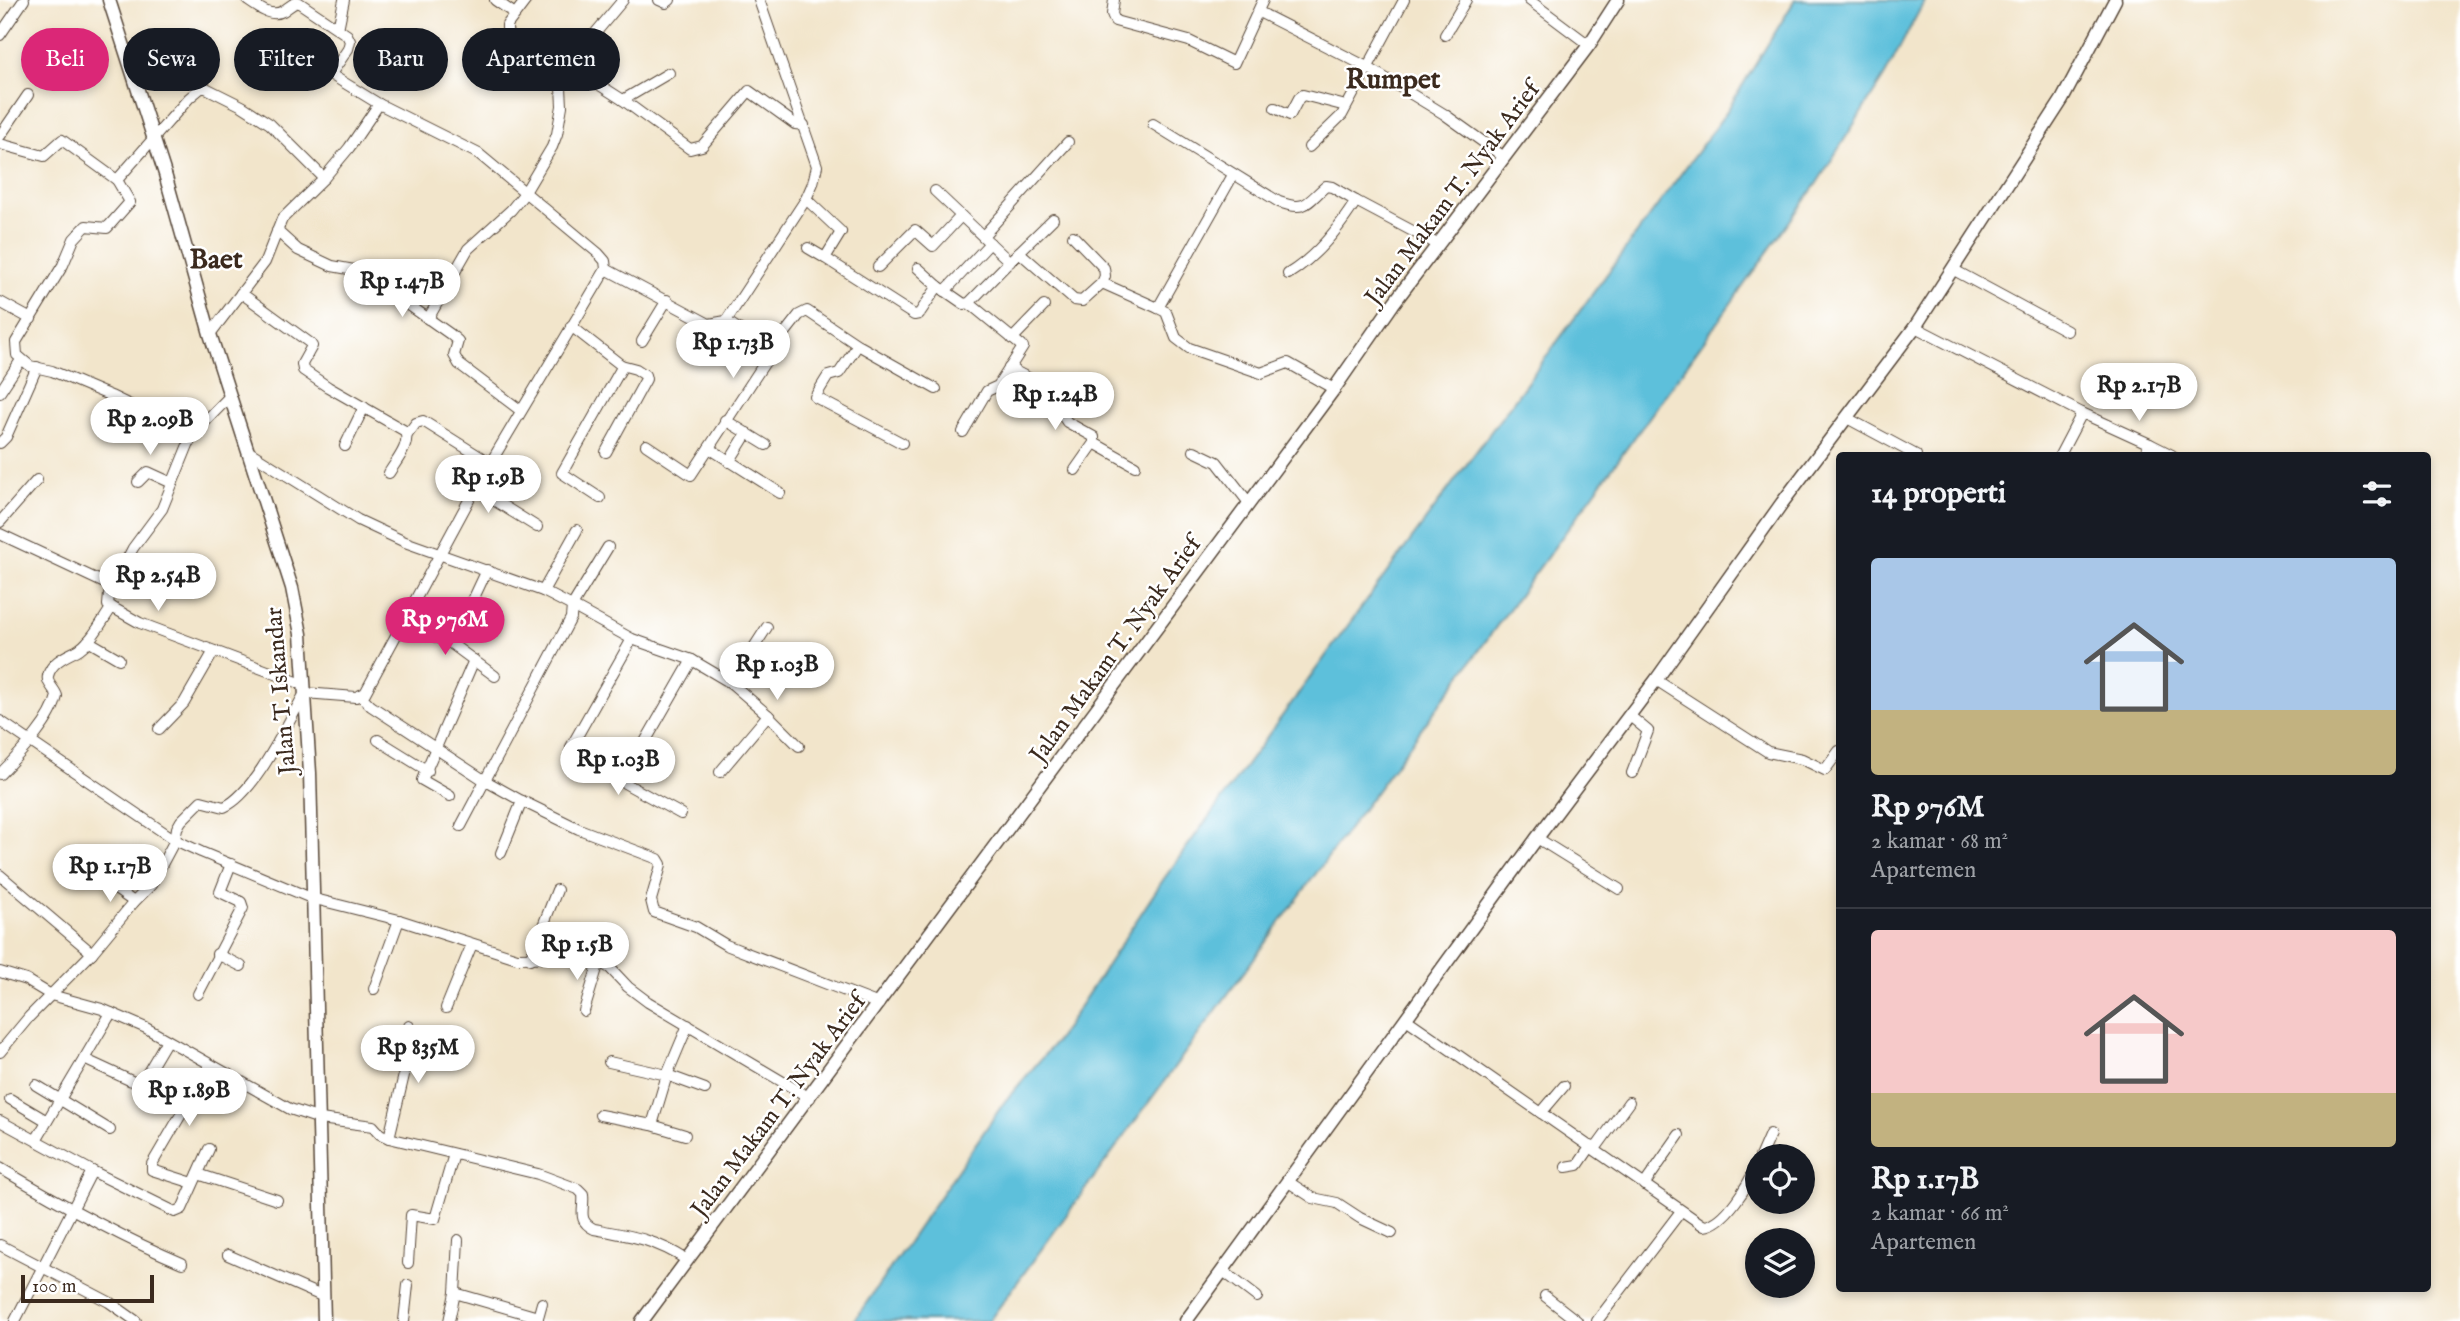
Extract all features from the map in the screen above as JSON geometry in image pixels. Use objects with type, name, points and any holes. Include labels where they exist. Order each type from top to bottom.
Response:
[{"type":"street","points":[[1,33],[24,0]]},
{"type":"street","name":"Jalan T. Iskandar","points":[[109,0],[165,174],[210,334],[292,588],[301,634],[310,773],[311,898],[320,1119],[324,1321]]},
{"type":"street","points":[[247,0],[260,9],[275,13],[280,13],[298,2],[337,28]]},
{"type":"street","points":[[338,28],[344,0]]},
{"type":"street","points":[[495,0],[515,14]]},
{"type":"street","points":[[507,28],[526,0]]},
{"type":"street","points":[[599,28],[623,0]]},
{"type":"street","points":[[659,0],[666,3],[670,0]]},
{"type":"street","points":[[726,321],[806,199],[817,166],[759,0]]},
{"type":"street","points":[[1114,0],[1112,14],[1115,21],[1189,41],[1234,63],[1263,0]]},
{"type":"street","points":[[1309,146],[1342,115],[1404,0]]},
{"type":"street","points":[[1445,35],[1466,0]]},
{"type":"street","points":[[1529,0],[1589,45]]},
{"type":"street","name":"Jalan Makam T. Nyak Arief","points":[[642,1321],[1334,389],[1437,244],[1589,45],[1618,0]]},
{"type":"street","points":[[1186,1321],[1638,722],[1659,682],[1782,503],[1851,420],[1954,270],[2062,100],[2115,0]]},
{"type":"street","points":[[1259,12],[1367,67],[1444,114],[1504,158]]},
{"type":"street","points":[[339,30],[350,41],[339,62]]},
{"type":"street","points":[[623,100],[669,73]]},
{"type":"street","points":[[339,79],[379,104],[479,154],[598,253],[605,261],[606,269],[520,410],[439,553],[373,682],[361,696]]},
{"type":"street","points":[[117,180],[189,98],[201,88],[242,106],[270,124],[324,178]]},
{"type":"street","points":[[428,319],[468,248],[511,210],[524,194],[557,134],[562,106],[561,91]]},
{"type":"street","points":[[609,91],[690,149],[702,146],[749,91],[795,124],[804,125]]},
{"type":"street","points":[[0,136],[28,95]]},
{"type":"street","points":[[1275,108],[1290,116],[1303,95],[1346,106]]},
{"type":"street","points":[[210,334],[265,262],[282,219],[324,178],[349,148],[379,104]]},
{"type":"street","points":[[1153,124],[1267,196],[1291,206],[1303,206],[1310,203],[1326,186],[1332,187],[1437,244]]},
{"type":"street","points":[[0,144],[44,156],[62,140],[117,180],[130,202],[107,228],[86,226],[82,229],[16,342],[15,348],[21,360],[30,366],[111,396],[192,435]]},
{"type":"street","points":[[808,247],[914,315],[919,314],[986,240],[1068,142]]},
{"type":"street","points":[[1158,309],[1233,175]]},
{"type":"street","points":[[935,191],[1010,262]]},
{"type":"street","points":[[806,199],[841,232],[825,258]]},
{"type":"street","points":[[1288,274],[1302,266],[1334,232],[1356,201]]},
{"type":"street","points":[[878,267],[915,230],[933,246],[961,216]]},
{"type":"street","points":[[918,268],[942,289],[964,304],[969,303],[1053,219]]},
{"type":"street","points":[[277,231],[298,250],[332,266],[354,270],[458,341],[454,355],[459,364],[520,410]]},
{"type":"street","points":[[1019,252],[1074,300],[1082,301],[1102,283],[1104,268],[1073,236]]},
{"type":"street","points":[[606,269],[709,324],[726,321],[764,345],[770,352]]},
{"type":"street","points":[[1954,270],[2067,331]]},
{"type":"street","points":[[1102,283],[1166,312],[1176,338],[1189,348],[1261,373],[1288,363],[1334,389]]},
{"type":"street","points":[[242,293],[310,343],[312,346],[302,364],[303,370],[401,428],[407,435]]},
{"type":"street","points":[[642,341],[667,300]]},
{"type":"street","points":[[0,302],[31,319]]},
{"type":"street","points":[[963,432],[987,391],[998,386],[1023,347],[969,303]]},
{"type":"street","points":[[1012,339],[1044,306]]},
{"type":"street","points":[[646,445],[691,475],[770,352],[799,316],[807,311],[859,345],[936,389]]},
{"type":"street","points":[[571,326],[621,365],[646,375],[606,452]]},
{"type":"street","points":[[1915,327],[2166,452]]},
{"type":"street","points":[[859,345],[839,373],[828,376],[815,397],[902,443]]},
{"type":"street","points":[[1,387],[21,360]]},
{"type":"street","points":[[600,498],[562,473],[621,365]]},
{"type":"street","points":[[0,443],[6,438],[37,367]]},
{"type":"street","points":[[1009,368],[1069,399],[1061,412],[1067,422],[1094,438],[1094,443],[1076,470]]},
{"type":"street","points":[[230,396],[192,435],[162,509],[133,548],[113,587],[107,601],[112,607],[141,623],[305,689],[361,696],[371,706],[437,750],[522,801],[579,829],[658,859],[660,869],[651,900],[654,912],[696,928],[726,945],[879,1004]]},
{"type":"street","points":[[345,446],[364,407]]},
{"type":"street","points":[[2062,452],[2082,412]]},
{"type":"street","points":[[725,420],[766,445]]},
{"type":"street","points":[[1851,420],[1910,452]]},
{"type":"street","points":[[389,473],[405,446],[407,435],[416,422],[423,421],[490,463]]},
{"type":"street","points":[[729,461],[747,433]]},
{"type":"street","points":[[1094,443],[1135,466]]},
{"type":"street","points":[[2146,452],[2150,444]]},
{"type":"street","points":[[709,448],[780,493]]},
{"type":"street","points":[[248,451],[358,520],[405,542],[542,591],[632,639],[692,660],[730,683],[799,746]]},
{"type":"street","points":[[1194,451],[1217,462],[1249,503]]},
{"type":"street","points":[[138,482],[148,472],[172,483]]},
{"type":"street","points":[[455,476],[537,527]]},
{"type":"street","points":[[0,522],[37,480]]},
{"type":"street","points":[[542,591],[577,530]]},
{"type":"street","points":[[0,534],[113,587]]},
{"type":"street","points":[[461,826],[570,618],[572,607],[608,547]]},
{"type":"street","points":[[464,619],[487,570]]},
{"type":"street","points":[[0,774],[30,742],[56,700],[56,692],[48,680],[49,673],[63,656],[77,650],[88,640],[112,607]]},
{"type":"street","points":[[403,624],[449,642],[495,676]]},
{"type":"street","points":[[730,683],[767,627]]},
{"type":"street","points":[[632,639],[570,750],[681,814]]},
{"type":"street","points":[[88,640],[119,659]]},
{"type":"street","points":[[159,729],[184,703],[214,651]]},
{"type":"street","points":[[450,796],[422,780],[474,660]]},
{"type":"street","points":[[622,782],[692,660]]},
{"type":"street","points":[[1659,682],[1777,756],[1802,759],[1825,770],[1836,755]]},
{"type":"street","points":[[0,1052],[151,885],[175,840],[181,821],[201,801],[224,807],[242,795],[256,777],[305,689]]},
{"type":"street","points":[[720,772],[768,715]]},
{"type":"street","points":[[0,721],[175,840],[311,898],[399,920],[517,958],[580,957],[599,962],[610,968],[628,987],[648,1002],[810,1098]]},
{"type":"street","points":[[1632,773],[1647,737],[1638,722]]},
{"type":"street","points":[[378,740],[428,771]]},
{"type":"street","points":[[501,853],[522,801]]},
{"type":"street","points":[[1547,845],[1619,889]]},
{"type":"street","points":[[198,994],[243,908],[241,902],[220,892],[231,864]]},
{"type":"street","points":[[0,876],[92,953]]},
{"type":"street","points":[[104,881],[134,902]]},
{"type":"street","points":[[530,959],[557,890]]},
{"type":"street","points":[[374,989],[399,920]]},
{"type":"street","points":[[446,1008],[472,944]]},
{"type":"street","points":[[217,954],[242,965]]},
{"type":"street","points":[[584,1011],[599,962]]},
{"type":"street","points":[[0,972],[26,980],[51,995],[111,1013],[167,1040],[290,1109],[320,1119],[373,1126],[380,1134],[389,1138],[538,1174],[578,1189],[583,1194],[583,1216],[588,1226],[648,1239],[687,1260]]},
{"type":"street","points":[[36,1140],[111,1013]]},
{"type":"street","points":[[1410,1022],[1704,1226],[1712,1225],[1745,1188]]},
{"type":"street","points":[[389,1138],[404,1075],[400,1065],[409,1026]]},
{"type":"street","points":[[652,1125],[667,1075],[688,1026]]},
{"type":"street","points":[[84,1059],[138,1084],[144,1079],[167,1040]]},
{"type":"street","points":[[610,1062],[667,1075],[705,1089]]},
{"type":"street","points":[[210,1065],[152,1164],[152,1170],[276,1200]]},
{"type":"street","points":[[36,1085],[110,1130]]},
{"type":"street","points":[[1541,1113],[1564,1086]]},
{"type":"street","points":[[10,1099],[47,1121]]},
{"type":"street","points":[[1566,1167],[1578,1166],[1629,1102]]},
{"type":"street","points":[[600,1115],[652,1125],[685,1135]]},
{"type":"street","points":[[0,1121],[174,1212],[182,1209],[209,1149]]},
{"type":"street","points":[[1766,1144],[1770,1134]]},
{"type":"street","points":[[1644,1185],[1679,1135]]},
{"type":"street","points":[[408,1263],[411,1215],[435,1219],[454,1154]]},
{"type":"street","points":[[0,1168],[73,1211],[182,1263]]},
{"type":"street","points":[[15,1321],[92,1171]]},
{"type":"street","points":[[1291,1183],[1312,1198],[1337,1203],[1360,1218],[1392,1233]]},
{"type":"street","points":[[1597,1321],[1681,1211]]},
{"type":"street","points":[[449,1321],[455,1293],[458,1240]]},
{"type":"street","points":[[0,1245],[109,1302],[136,1321]]},
{"type":"street","points":[[228,1255],[324,1297]]},
{"type":"street","points":[[1223,1271],[1256,1297]]},
{"type":"street","points":[[404,1321],[408,1285]]},
{"type":"street","points":[[455,1293],[537,1319],[542,1303]]},
{"type":"street","points":[[1545,1296],[1577,1321]]},
{"type":"water","points":[[1795,0],[1925,0],[1885,75],[1817,183],[1648,419],[989,1321],[854,1321],[1005,1101],[1059,1038],[1163,880],[1725,114]]},
{"type":"district","name":"Rumpet","points":[[1393,78]]},
{"type":"district","name":"Baet","points":[[216,258]]}]
